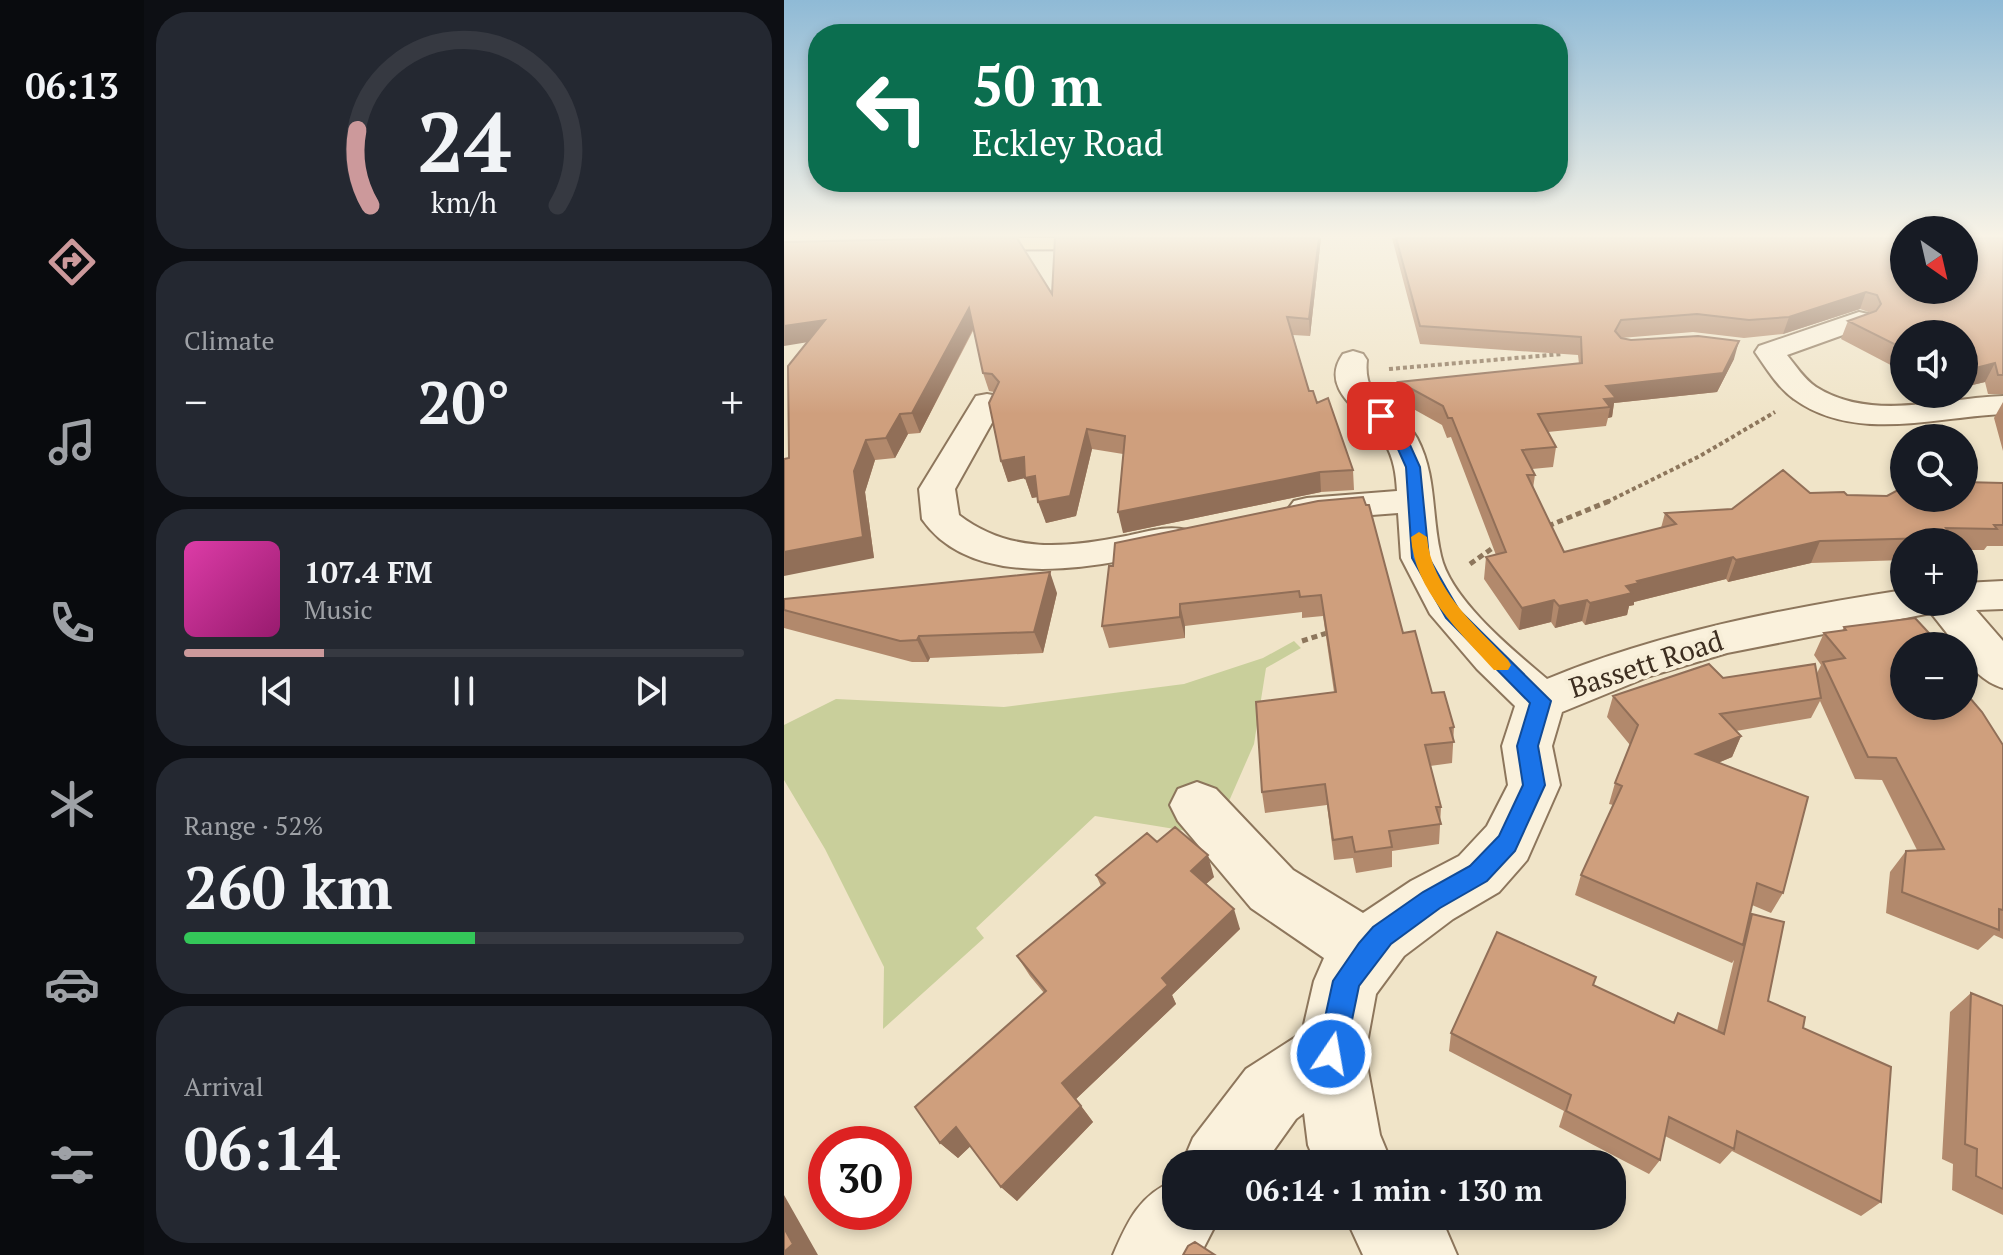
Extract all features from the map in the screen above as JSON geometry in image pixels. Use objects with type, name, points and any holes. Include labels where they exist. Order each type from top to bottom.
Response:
[{"type":"street","points":[[1859,320],[1757,350],[1808,395],[1833,407],[1865,414],[1906,416],[2003,405]]},
{"type":"street","points":[[1352,367],[1356,394],[1399,436],[1413,467],[1421,558],[1437,588],[1452,614],[1493,658],[1541,701]]},
{"type":"street","points":[[987,403],[937,489],[941,519],[974,543],[1025,557],[1084,556],[1201,531]]},
{"type":"street","points":[[1276,515],[1322,506],[1417,501]]},
{"type":"street","points":[[1978,596],[2003,595]]},
{"type":"street","name":"Bassett Road","points":[[1348,1150],[1331,1054],[1346,981],[1382,935],[1432,900],[1479,874],[1507,843],[1534,785],[1527,746],[1541,701],[1594,677],[1702,643],[1780,624],[1890,607]]},
{"type":"street","points":[[1957,616],[2003,671]]},
{"type":"street","points":[[1197,805],[1272,889],[1368,951]]},
{"type":"street","points":[[1229,1150],[1271,1094],[1331,1054]]},
{"type":"street","points":[[1153,1255],[1171,1230]]},
{"type":"street","points":[[1392,1230],[1417,1255]]},
{"type":"path","points":[[1352,367],[1565,353]]},
{"type":"path","points":[[1545,527],[1614,499],[1700,456],[1741,430],[1808,395]]},
{"type":"path","points":[[1437,588],[1493,546],[1506,542]]},
{"type":"path","points":[[1302,641],[1344,627]]},
{"type":"green space","points":[[1294,641],[1301,648],[1266,668],[1254,744],[1226,808],[1187,831],[1095,816],[976,928],[984,938],[883,1029],[884,967],[825,849],[784,780],[784,725],[836,699],[1004,707],[1184,684],[1263,658]]},
{"type":"building","points":[[784,297],[1312,297],[1309,319],[1287,317],[1309,391],[1313,391],[1317,403],[1328,398],[1353,470],[1320,472],[1118,512],[1125,436],[1087,429],[1070,496],[1038,502],[1035,476],[1025,478],[1024,457],[1001,461],[989,403],[999,382],[992,374],[983,373],[969,308],[912,413],[900,414],[886,438],[866,440],[854,471],[863,537],[784,552],[784,459],[789,458],[788,366],[825,320],[784,326]]},
{"type":"building","points":[[1412,297],[1852,297],[1789,317],[1749,320],[1697,314],[1621,320],[1615,331],[1621,338],[1631,340],[1698,336],[1739,341],[1723,373],[1606,386],[1616,398],[1604,399],[1610,407],[1538,414],[1556,447],[1522,450],[1535,475],[1527,475],[1564,552],[1676,524],[1665,513],[1732,509],[1783,470],[1810,493],[1890,494],[1890,512],[1978,512],[1978,482],[2003,483],[2003,525],[1994,525],[1997,529],[1890,528],[1890,539],[1820,541],[1736,560],[1733,557],[1637,581],[1639,583],[1626,586],[1632,593],[1590,603],[1587,600],[1559,606],[1554,600],[1522,608],[1486,557],[1506,552],[1452,418],[1448,418],[1443,406],[1399,382],[1582,363],[1581,337],[1420,326]]},
{"type":"building","points":[[1878,297],[1890,297],[1890,304],[1978,304],[1978,297],[2003,297],[2003,375],[1998,375],[1995,363],[1978,367],[1978,320],[1890,320],[1890,342],[1848,321],[1876,311],[1881,304]]},
{"type":"building","points":[[1363,497],[1369,505],[1403,633],[1415,631],[1432,693],[1444,692],[1454,727],[1450,728],[1454,742],[1425,745],[1441,807],[1436,807],[1441,824],[1389,831],[1392,847],[1355,852],[1352,837],[1333,840],[1325,784],[1262,792],[1256,702],[1336,692],[1321,595],[1300,597],[1299,591],[1180,604],[1180,617],[1102,626],[1115,543],[1318,501]]},
{"type":"building","points":[[1050,572],[1034,632],[919,636],[917,640],[900,641],[784,610],[784,599]]},
{"type":"building","points":[[1915,618],[1928,632],[1890,632],[1890,720],[1978,720],[1978,707],[2003,745],[2003,910],[1999,909],[1999,930],[1902,892],[1906,851],[1944,849],[1896,758],[1868,757],[1823,662],[1845,658],[1824,633],[1846,630],[1844,627]]},
{"type":"building","points":[[1709,664],[1723,678],[1815,664],[1821,698],[1720,714],[1741,736],[1696,754],[1808,797],[1783,893],[1757,883],[1743,945],[1581,875],[1622,786],[1615,783],[1638,725],[1613,696]]},
{"type":"building","points":[[1175,827],[1208,855],[1191,871],[1234,909],[1162,978],[1168,985],[1062,1083],[1081,1106],[1001,1187],[956,1127],[940,1143],[915,1107],[1046,991],[1017,956],[1105,883],[1096,875],[1147,833],[1157,842]]},
{"type":"building","points":[[1752,914],[1784,922],[1768,1001],[1805,1017],[1803,1028],[1891,1067],[1881,1202],[1737,1131],[1734,1149],[1669,1117],[1660,1160],[1566,1111],[1571,1095],[1451,1033],[1497,932],[1596,977],[1593,985],[1674,1023],[1678,1013],[1724,1034]]},
{"type":"building","points":[[1971,993],[2003,1006],[2003,1189],[1976,1176],[1977,1149],[1965,1144]]},
{"type":"building","points":[[784,1228],[793,1244],[784,1252]]},
{"type":"building","points":[[1195,1242],[1215,1255],[1183,1255],[1188,1246]]},
{"type":"slow traffic","points":[[1419,537],[1421,558],[1452,614],[1501,665]]},
{"type":"route","points":[[1331,1054],[1346,981],[1368,951],[1382,935],[1432,900],[1479,874],[1507,843],[1534,785],[1527,746],[1541,701],[1493,658],[1452,614],[1437,588],[1421,558],[1413,467],[1399,436],[1381,416]]}]
